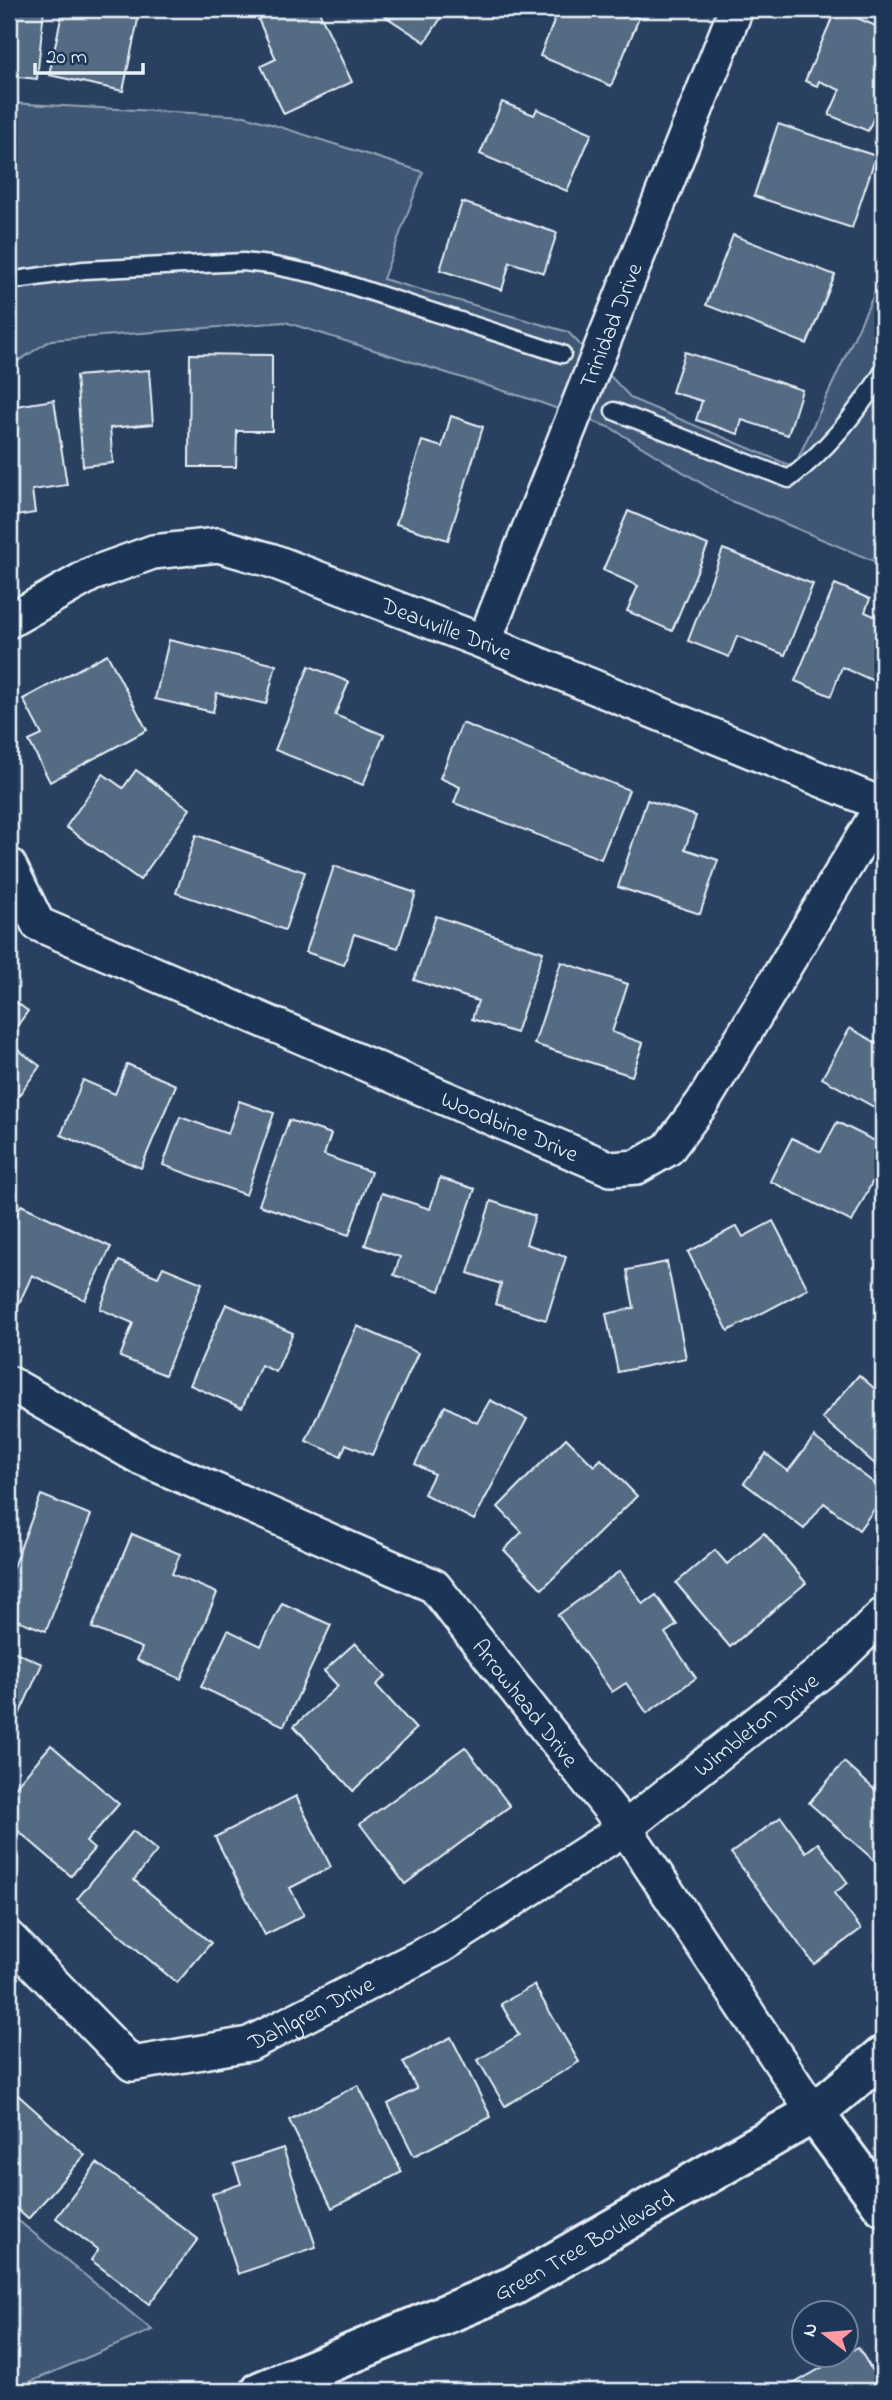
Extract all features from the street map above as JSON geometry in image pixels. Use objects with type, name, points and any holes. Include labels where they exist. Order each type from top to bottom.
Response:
[{"type":"main road","name":"Green Tree Boulevard","points":[[261,2391],[513,2286],[814,2113],[883,2056]]},
{"type":"main road","name":"Arrowhead Drive","points":[[814,2113],[883,2206]]},
{"type":"street","name":"Trinidad Drive","points":[[484,642],[736,9]]},
{"type":"street","name":"Deauville Drive","points":[[9,621],[92,574],[153,552],[218,545],[270,560],[484,642],[883,805]]},
{"type":"street","name":"Woodbine Drive","points":[[9,865],[38,924],[611,1169],[637,1167],[667,1149],[703,1102],[883,805]]},
{"type":"street","name":"Arrowhead Drive","points":[[9,1383],[141,1458],[433,1586],[625,1828],[814,2113]]},
{"type":"street","name":"Wimbleton Drive","points":[[625,1828],[840,1657],[883,1615]]},
{"type":"street","name":"Dahlgren Drive","points":[[9,1938],[132,2064],[249,2044],[441,1946],[625,1828]]},
{"type":"lane","points":[[9,281],[84,271],[243,262],[270,265],[319,275],[562,354]]},
{"type":"lane","points":[[614,411],[789,479],[813,461],[854,417],[883,372]]},
{"type":"shaded area","points":[[9,103],[245,116],[423,172],[383,279],[568,332],[632,399],[794,467],[883,275],[883,565],[729,500],[611,428],[536,401],[285,322],[51,340],[9,367]]},
{"type":"shaded area","points":[[9,2213],[152,2330],[9,2391]]},
{"type":"building","points":[[9,9],[44,9],[37,79],[9,76]]},
{"type":"building","points":[[63,9],[140,10],[123,91],[49,75]]},
{"type":"building","points":[[280,9],[318,9],[352,82],[284,114],[261,66],[276,59],[258,19]]},
{"type":"building","points":[[374,9],[447,9],[425,42]]},
{"type":"building","points":[[559,9],[615,9],[639,18],[611,86],[540,56]]},
{"type":"building","points":[[836,9],[883,29],[883,96],[868,131],[829,115],[840,90],[819,81],[817,86],[805,81]]},
{"type":"building","points":[[502,102],[534,115],[537,109],[592,133],[567,191],[480,154]]},
{"type":"building","points":[[778,124],[876,156],[852,228],[754,196]]},
{"type":"building","points":[[462,202],[557,233],[544,273],[510,262],[502,290],[440,270]]},
{"type":"building","points":[[733,235],[835,275],[807,344],[706,305]]},
{"type":"building","points":[[685,352],[802,390],[788,435],[742,420],[738,434],[696,420],[702,401],[672,392]]},
{"type":"building","points":[[190,354],[272,355],[272,431],[237,431],[236,467],[189,467]]},
{"type":"building","points":[[149,370],[153,424],[110,428],[113,463],[83,466],[76,376]]},
{"type":"building","points":[[54,400],[67,485],[32,490],[35,513],[9,517],[9,407]]},
{"type":"building","points":[[451,416],[483,427],[448,540],[396,524],[422,441],[442,447]]},
{"type":"building","points":[[628,511],[708,545],[672,631],[627,611],[638,586],[603,570]]},
{"type":"building","points":[[723,549],[813,584],[785,655],[737,636],[729,657],[688,641]]},
{"type":"building","points":[[835,584],[870,599],[865,612],[883,620],[883,685],[842,667],[831,696],[795,681]]},
{"type":"building","points":[[169,640],[276,665],[266,704],[217,693],[213,712],[155,699]]},
{"type":"building","points":[[107,654],[147,730],[50,782],[29,741],[42,735],[23,699]]},
{"type":"building","points":[[309,666],[349,682],[335,715],[384,735],[363,785],[275,750]]},
{"type":"building","points":[[462,723],[629,790],[601,859],[454,803],[460,787],[440,778]]},
{"type":"building","points":[[136,770],[190,809],[140,880],[66,827],[103,774],[123,788]]},
{"type":"building","points":[[647,800],[696,816],[685,849],[718,860],[700,914],[618,887]]},
{"type":"building","points":[[196,835],[305,872],[285,930],[176,893]]},
{"type":"building","points":[[334,866],[416,893],[398,948],[354,934],[344,965],[306,952]]},
{"type":"building","points":[[436,916],[543,952],[516,1033],[472,1019],[478,1001],[414,980]]},
{"type":"building","points":[[561,962],[628,984],[612,1032],[643,1043],[632,1076],[534,1044]]},
{"type":"building","points":[[9,997],[28,1011],[9,1037]]},
{"type":"building","points":[[850,1028],[878,1044],[883,1035],[883,1112],[822,1078]]},
{"type":"building","points":[[9,1043],[40,1066],[9,1109]]},
{"type":"building","points":[[127,1064],[176,1085],[141,1168],[61,1135],[83,1080],[115,1094]]},
{"type":"building","points":[[239,1101],[274,1113],[246,1195],[163,1165],[180,1117],[228,1134]]},
{"type":"building","points":[[289,1120],[331,1134],[324,1155],[371,1172],[349,1235],[259,1205]]},
{"type":"building","points":[[837,1122],[883,1145],[883,1161],[852,1222],[770,1181],[792,1138],[821,1152]]},
{"type":"building","points":[[440,1178],[475,1189],[440,1291],[394,1275],[400,1257],[365,1245],[382,1193],[430,1209]]},
{"type":"building","points":[[491,1201],[535,1216],[526,1244],[566,1257],[546,1320],[495,1304],[501,1284],[468,1273]]},
{"type":"building","points":[[21,1205],[111,1247],[85,1300],[32,1275],[17,1308],[9,1304],[9,1230]]},
{"type":"building","points":[[773,1221],[808,1289],[728,1331],[688,1252],[737,1226],[743,1237]]},
{"type":"building","points":[[119,1261],[158,1277],[163,1267],[202,1283],[165,1375],[120,1357],[133,1323],[100,1309]]},
{"type":"building","points":[[667,1262],[686,1358],[618,1372],[606,1314],[634,1308],[627,1270]]},
{"type":"building","points":[[226,1304],[293,1333],[276,1372],[261,1365],[242,1408],[190,1385]]},
{"type":"building","points":[[357,1326],[418,1353],[372,1455],[346,1444],[341,1456],[306,1441]]},
{"type":"building","points":[[859,1375],[883,1396],[883,1471],[822,1418]]},
{"type":"building","points":[[490,1400],[527,1419],[474,1520],[424,1494],[434,1474],[415,1464],[445,1406],[477,1423]]},
{"type":"building","points":[[814,1437],[883,1490],[883,1497],[859,1530],[824,1503],[804,1529],[744,1483],[766,1454],[788,1471]]},
{"type":"building","points":[[566,1438],[594,1466],[601,1459],[637,1496],[542,1589],[504,1550],[522,1532],[498,1507]]},
{"type":"building","points":[[41,1495],[91,1515],[46,1631],[9,1617],[9,1577]]},
{"type":"building","points":[[764,1533],[806,1583],[730,1647],[676,1583],[715,1550],[727,1564]]},
{"type":"building","points":[[132,1534],[180,1554],[172,1574],[217,1593],[181,1679],[137,1660],[142,1648],[92,1628]]},
{"type":"building","points":[[620,1571],[643,1604],[656,1595],[677,1625],[665,1633],[696,1678],[647,1713],[626,1683],[612,1692],[558,1615]]},
{"type":"building","points":[[282,1603],[331,1625],[284,1726],[201,1687],[228,1630],[261,1646]]},
{"type":"building","points":[[355,1643],[386,1676],[376,1685],[416,1729],[353,1791],[294,1726],[338,1686],[324,1671]]},
{"type":"building","points":[[9,1649],[42,1664],[16,1722],[9,1719]]},
{"type":"building","points":[[51,1745],[119,1804],[86,1842],[94,1849],[71,1876],[9,1823],[9,1794]]},
{"type":"building","points":[[465,1747],[510,1806],[405,1884],[360,1824]]},
{"type":"building","points":[[844,1762],[875,1790],[883,1780],[883,1868],[809,1803]]},
{"type":"building","points":[[296,1796],[331,1867],[290,1888],[304,1915],[265,1935],[215,1837]]},
{"type":"building","points":[[781,1817],[806,1852],[818,1843],[848,1883],[834,1893],[861,1929],[814,1964],[731,1853]]},
{"type":"building","points":[[133,1831],[157,1851],[134,1880],[211,1943],[177,1983],[77,1899]]},
{"type":"building","points":[[534,1985],[579,2062],[505,2106],[478,2060],[519,2035],[501,2004]]},
{"type":"building","points":[[451,2037],[491,2117],[414,2156],[388,2104],[417,2089],[403,2062]]},
{"type":"building","points":[[358,2085],[402,2172],[332,2208],[289,2120]]},
{"type":"building","points":[[9,2087],[85,2155],[28,2219],[9,2202]]},
{"type":"building","points":[[283,2148],[316,2247],[238,2274],[212,2194],[241,2184],[234,2164]]},
{"type":"building","points":[[97,2163],[198,2239],[149,2304],[91,2260],[98,2250],[56,2218]]},
{"type":"building","points":[[860,2350],[882,2387],[875,2391],[781,2391],[821,2368],[860,2368]]}]
